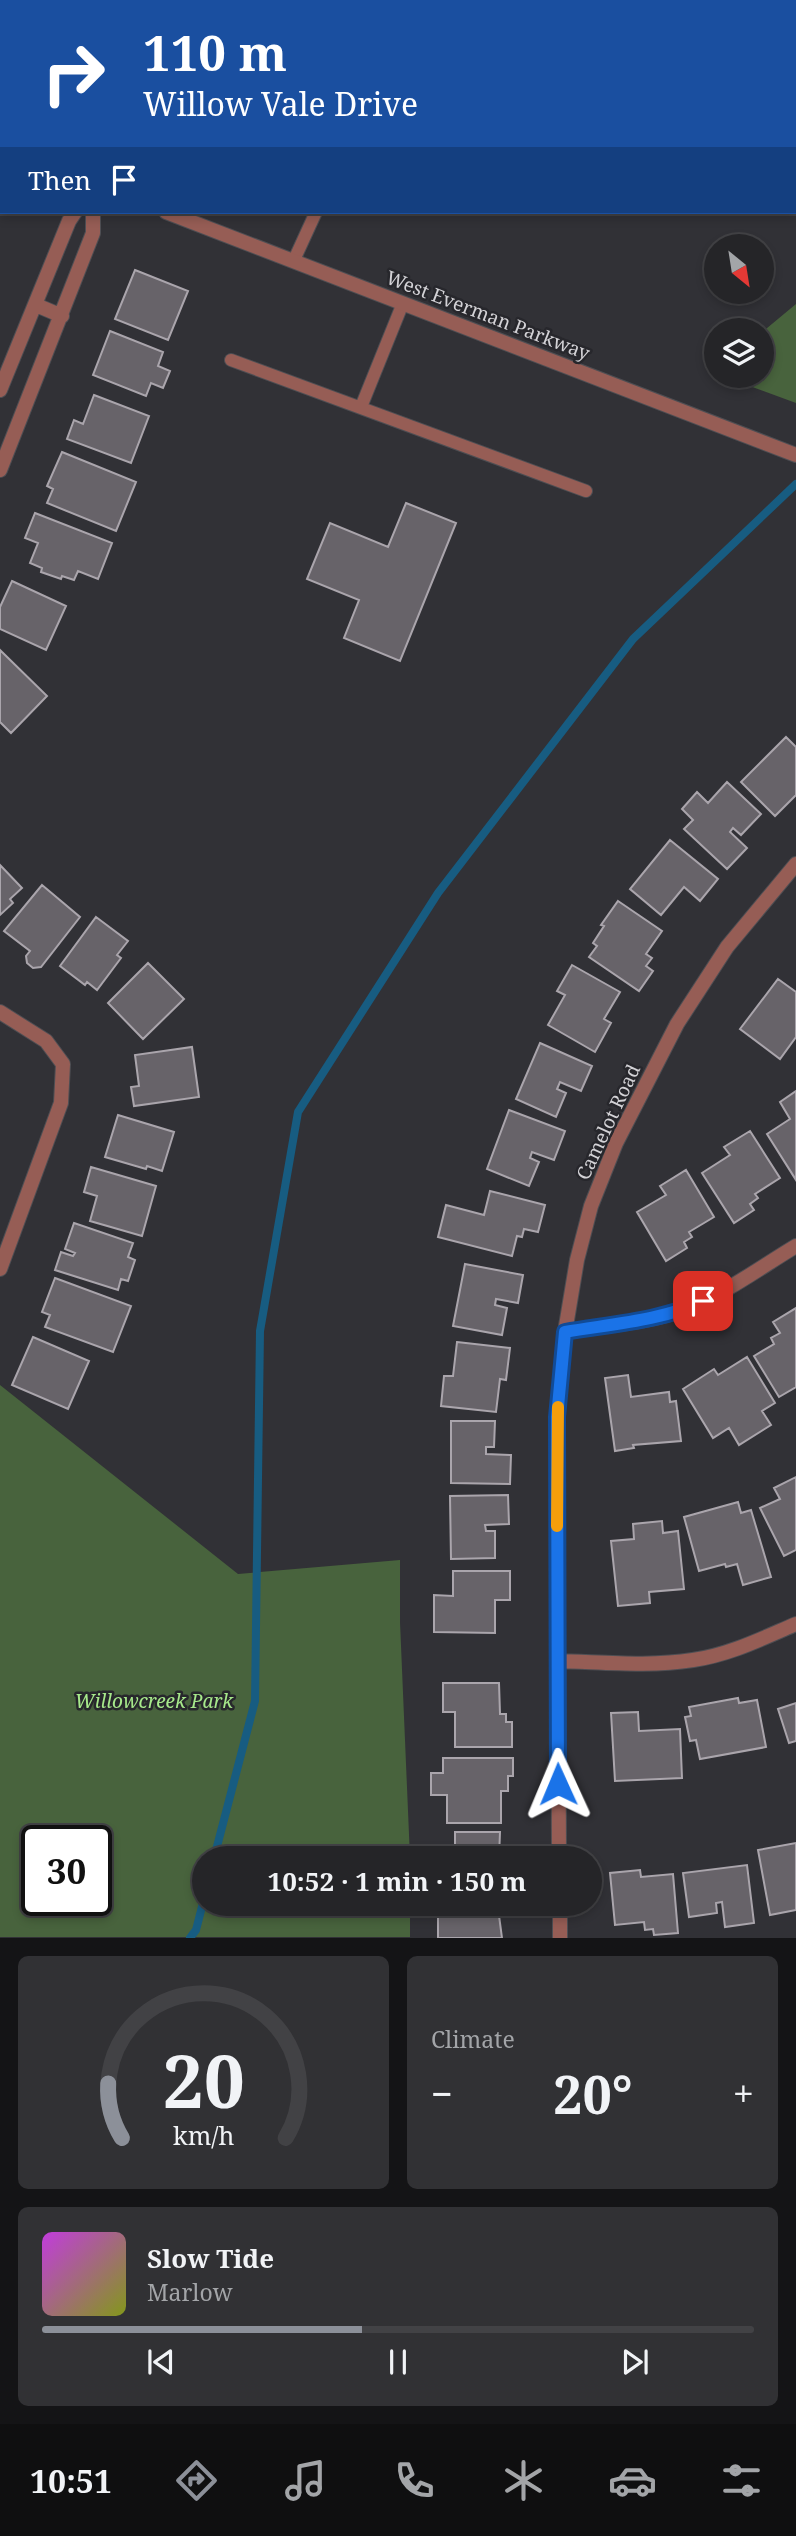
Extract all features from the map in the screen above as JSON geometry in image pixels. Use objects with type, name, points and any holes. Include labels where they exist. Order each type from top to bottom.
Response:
[{"type":"street","points":[[0,390],[74,214]]},
{"type":"street","points":[[0,470],[93,233],[93,214]]},
{"type":"street","name":"West Everman Parkway","points":[[171,214],[796,455]]},
{"type":"street","points":[[36,305],[62,316]]},
{"type":"street","name":"Camelot Road","points":[[559,1846],[557,1417],[565,1332],[577,1260],[591,1206],[616,1143],[677,1024],[727,947],[796,863]]},
{"type":"street","points":[[0,1012],[46,1041],[63,1064],[61,1103],[0,1269]]},
{"type":"street","points":[[565,1332],[663,1316],[687,1309],[719,1293],[796,1246]]},
{"type":"street","points":[[557,1661],[657,1664],[695,1660],[738,1649],[796,1624]]},
{"type":"street","points":[[560,1916],[560,1937]]},
{"type":"lane","points":[[294,260],[315,214]]},
{"type":"lane","points":[[361,407],[403,303]]},
{"type":"lane","points":[[231,359],[586,491]]},
{"type":"green space","points":[[796,304],[796,403],[755,388],[774,388],[774,322]]},
{"type":"green space","name":"Willowcreek Park","points":[[0,1385],[238,1574],[400,1560],[409,1846],[192,1846],[192,1916],[410,1916],[410,1937],[0,1937]]},
{"type":"building","points":[[135,270],[188,291],[168,340],[115,319]]},
{"type":"building","points":[[110,331],[163,352],[158,366],[170,371],[163,388],[151,383],[146,396],[93,375]]},
{"type":"building","points":[[94,395],[149,416],[131,463],[67,439],[74,420],[83,424]]},
{"type":"building","points":[[62,452],[136,482],[116,531],[47,503],[53,489],[47,486]]},
{"type":"building","points":[[406,503],[456,523],[400,661],[344,638],[359,600],[307,579],[330,523],[388,547]]},
{"type":"building","points":[[35,513],[112,543],[98,579],[78,571],[74,580],[62,576],[61,579],[41,572],[42,568],[30,563],[38,543],[25,538]]},
{"type":"building","points":[[12,581],[66,606],[46,650],[0,629],[0,607]]},
{"type":"building","points":[[0,650],[47,696],[11,733],[0,722]]},
{"type":"building","points":[[786,737],[796,747],[796,795],[775,816],[741,782]]},
{"type":"building","points":[[727,782],[761,814],[741,835],[733,828],[730,832],[747,848],[727,869],[684,829],[693,820],[682,809],[697,792],[708,803]]},
{"type":"building","points":[[670,840],[718,879],[700,901],[684,887],[661,915],[630,889]]},
{"type":"building","points":[[0,865],[22,888],[10,899],[13,903],[0,915]]},
{"type":"building","points":[[42,885],[80,917],[41,967],[33,968],[27,963],[26,956],[30,951],[4,931]]},
{"type":"building","points":[[618,901],[662,931],[646,954],[652,958],[646,966],[653,971],[639,991],[589,957],[597,946],[593,943],[604,926],[601,925]]},
{"type":"building","points":[[96,917],[128,941],[117,955],[121,958],[97,990],[87,982],[85,985],[60,966]]},
{"type":"building","points":[[148,963],[184,999],[143,1039],[108,1003]]},
{"type":"building","points":[[572,965],[620,992],[604,1019],[611,1023],[595,1052],[548,1025],[565,995],[557,991]]},
{"type":"building","points":[[778,979],[796,992],[796,1037],[780,1059],[740,1029]]},
{"type":"building","points":[[540,1043],[592,1066],[581,1091],[560,1082],[557,1089],[566,1093],[556,1117],[516,1099]]},
{"type":"building","points":[[192,1047],[199,1097],[134,1106],[131,1087],[139,1086],[135,1055]]},
{"type":"building","points":[[796,1091],[796,1180],[767,1134],[790,1119],[780,1102]]},
{"type":"building","points":[[509,1110],[565,1131],[554,1160],[532,1152],[530,1158],[539,1162],[529,1186],[487,1169]]},
{"type":"building","points":[[118,1115],[174,1132],[162,1171],[105,1157]]},
{"type":"building","points":[[750,1131],[780,1178],[755,1194],[758,1198],[750,1204],[754,1210],[734,1223],[702,1173],[730,1155],[724,1147]]},
{"type":"building","points":[[91,1167],[156,1186],[142,1236],[90,1221],[97,1196],[84,1192]]},
{"type":"building","points":[[686,1170],[714,1217],[689,1232],[692,1237],[684,1242],[687,1248],[666,1261],[637,1212],[666,1195],[660,1186]]},
{"type":"building","points":[[490,1191],[545,1205],[538,1232],[524,1229],[522,1237],[517,1236],[512,1256],[438,1237],[446,1205],[484,1215]]},
{"type":"building","points":[[74,1223],[133,1243],[128,1257],[135,1260],[128,1281],[121,1279],[118,1290],[55,1270],[61,1252],[73,1256],[75,1253],[65,1249]]},
{"type":"building","points":[[465,1264],[523,1275],[518,1303],[496,1299],[495,1305],[507,1308],[502,1335],[453,1326]]},
{"type":"building","points":[[55,1278],[131,1306],[113,1352],[45,1327],[50,1315],[42,1312]]},
{"type":"building","points":[[796,1308],[796,1387],[779,1397],[754,1356],[774,1344],[771,1338],[780,1333],[773,1322]]},
{"type":"building","points":[[33,1337],[89,1361],[68,1409],[12,1385]]},
{"type":"building","points":[[457,1342],[510,1348],[506,1380],[500,1379],[496,1412],[441,1406],[444,1376],[453,1376]]},
{"type":"building","points":[[747,1357],[775,1403],[762,1411],[771,1425],[739,1445],[729,1428],[713,1438],[683,1389],[714,1369],[718,1375]]},
{"type":"building","points":[[628,1375],[631,1397],[669,1392],[670,1402],[676,1401],[681,1441],[633,1445],[634,1448],[615,1451],[605,1378]]},
{"type":"building","points":[[451,1421],[495,1421],[494,1447],[486,1447],[486,1454],[511,1455],[510,1484],[451,1483]]},
{"type":"building","points":[[796,1477],[796,1550],[784,1556],[760,1508],[780,1499],[774,1488]]},
{"type":"building","points":[[508,1495],[509,1524],[485,1525],[486,1531],[495,1531],[495,1558],[451,1559],[450,1496]]},
{"type":"building","points":[[738,1502],[741,1513],[751,1510],[771,1577],[743,1585],[737,1564],[726,1567],[725,1564],[699,1571],[684,1517]]},
{"type":"building","points":[[662,1521],[663,1533],[678,1531],[684,1589],[649,1592],[650,1603],[618,1606],[611,1541],[634,1539],[633,1524]]},
{"type":"building","points":[[453,1571],[510,1571],[510,1600],[495,1600],[495,1633],[434,1632],[434,1595],[453,1596]]},
{"type":"building","points":[[443,1683],[499,1683],[500,1714],[506,1714],[506,1722],[512,1722],[512,1747],[455,1747],[455,1712],[443,1712]]},
{"type":"building","points":[[738,1698],[739,1703],[757,1700],[766,1747],[700,1759],[696,1740],[690,1741],[685,1717],[691,1716],[689,1707]]},
{"type":"building","points":[[796,1703],[796,1741],[789,1743],[778,1709]]},
{"type":"building","points":[[638,1712],[639,1731],[680,1729],[682,1778],[615,1781],[611,1713]]},
{"type":"building","points":[[443,1758],[513,1758],[513,1776],[508,1776],[508,1791],[501,1791],[501,1823],[447,1823],[447,1795],[431,1795],[431,1773],[443,1773]]},
{"type":"building","points":[[455,1832],[500,1832],[499,1846],[455,1846]]},
{"type":"building","points":[[796,1843],[796,1910],[770,1915],[758,1850]]},
{"type":"building","points":[[747,1865],[754,1923],[725,1927],[722,1902],[716,1903],[717,1913],[689,1917],[683,1873]]},
{"type":"building","points":[[640,1870],[641,1877],[673,1874],[678,1933],[654,1935],[653,1929],[645,1930],[644,1922],[615,1925],[610,1873]]},
{"type":"building","points":[[438,1916],[499,1916],[502,1938],[438,1938]]},
{"type":"waterway","points":[[217,1846],[255,1701],[260,1331],[298,1112],[438,893],[633,639],[796,484]]},
{"type":"waterway","points":[[190,1938],[196,1930],[200,1916]]},
{"type":"slow traffic","points":[[557,1526],[558,1407]]},
{"type":"route","points":[[558,1784],[557,1417],[565,1332],[663,1316],[703,1301]]}]
